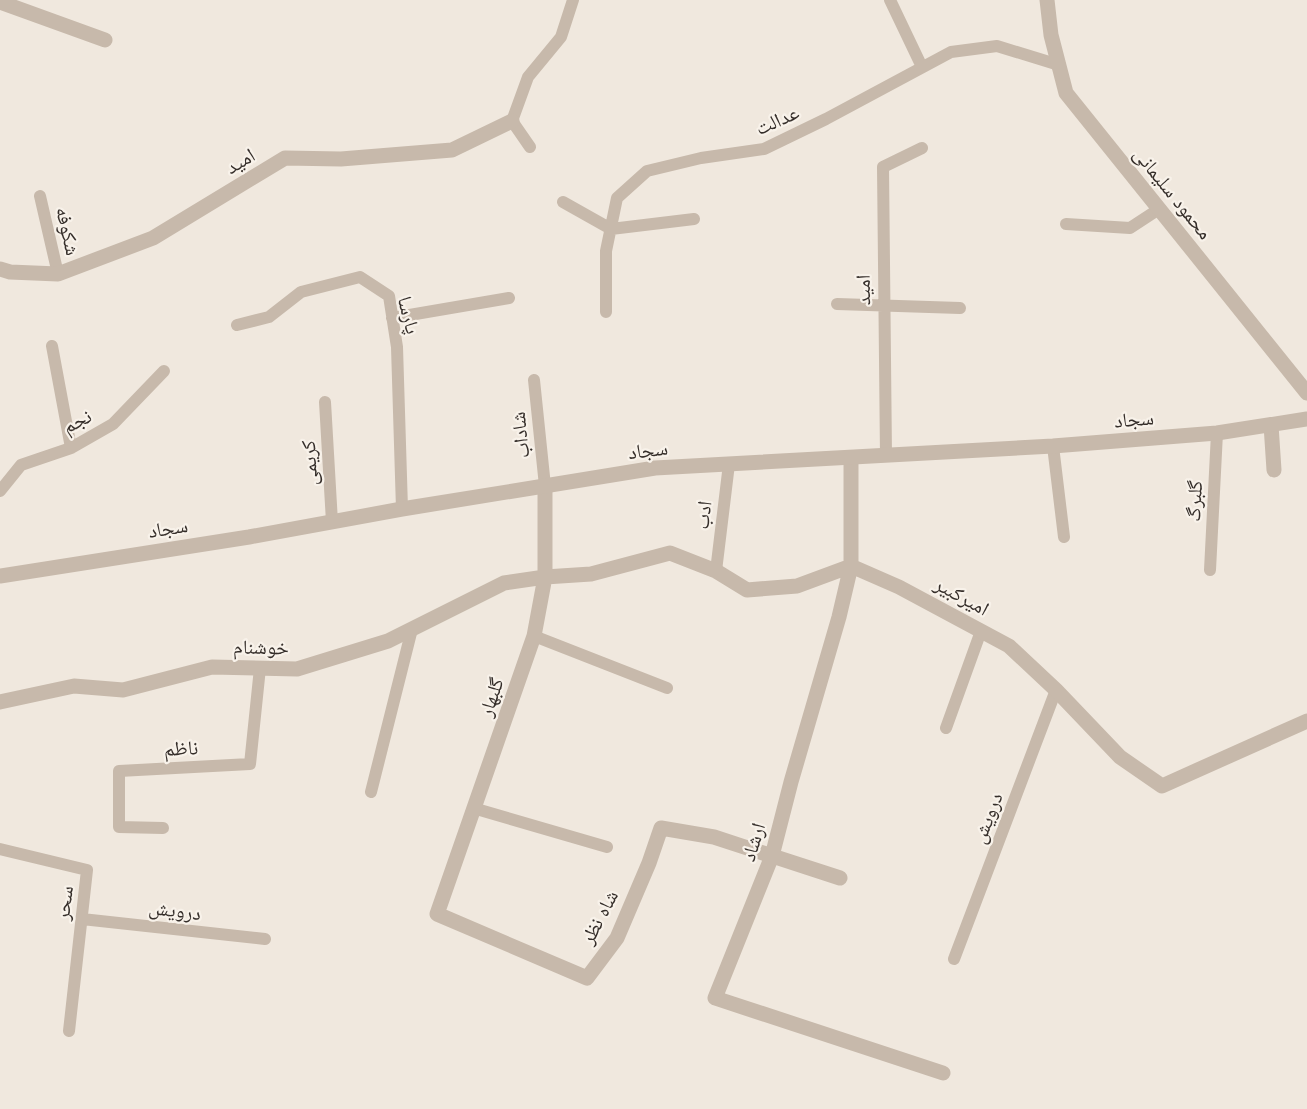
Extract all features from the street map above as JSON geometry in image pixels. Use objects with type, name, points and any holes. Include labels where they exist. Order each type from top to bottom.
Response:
[{"type":"street","name":"محمود سلیمانی","points":[[1047,0],[1051,35],[1066,93],[1307,393]]},
{"type":"street","points":[[0,2],[105,40]]},
{"type":"street","name":"امید","points":[[0,269],[10,272],[58,274],[153,238],[285,158],[340,159],[452,150],[512,121]]},
{"type":"street","name":"سجاد","points":[[0,576],[655,468],[1053,446],[1217,433],[1307,419]]},
{"type":"street","points":[[1270,425],[1274,470]]},
{"type":"street","name":"ارشاد","points":[[851,458],[851,566],[839,617],[772,856],[715,998],[943,1072]]},
{"type":"street","name":"گلبهار","points":[[437,914],[534,636],[545,577],[545,486]]},
{"type":"street","points":[[545,577],[591,574],[670,553],[716,571],[747,590],[797,586],[851,566]]},
{"type":"street","name":"امیرکبیر","points":[[851,566],[900,586],[1009,646],[1056,690],[1120,758],[1162,786],[1307,721]]},
{"type":"street","name":"خوشنام","points":[[0,702],[74,686],[123,690],[212,667],[297,669],[388,641],[504,583],[545,577]]},
{"type":"street","name":"شاه نظر","points":[[437,914],[587,978],[617,938],[649,863],[661,828],[714,837],[772,856]]},
{"type":"street","points":[[772,856],[840,878]]},
{"type":"lane","points":[[530,147],[512,121],[528,77],[561,37],[573,0]]},
{"type":"lane","points":[[890,0],[922,67]]},
{"type":"lane","name":"عدالت","points":[[606,312],[606,251],[617,198],[647,171],[701,158],[764,149],[826,119],[951,52],[997,46],[1059,65]]},
{"type":"lane","name":"امید","points":[[886,456],[883,167],[922,148]]},
{"type":"lane","name":"شکوفه","points":[[40,196],[58,274]]},
{"type":"lane","points":[[563,202],[610,229],[694,219]]},
{"type":"lane","points":[[1066,224],[1130,228],[1159,209]]},
{"type":"lane","name":"پارسا","points":[[237,324],[269,317],[301,292],[360,277],[389,296],[397,347],[402,509]]},
{"type":"lane","points":[[392,318],[509,298]]},
{"type":"lane","points":[[837,304],[960,308]]},
{"type":"lane","points":[[52,346],[71,448]]},
{"type":"lane","name":"نجم","points":[[0,491],[21,465],[71,448],[113,424],[164,371]]},
{"type":"lane","name":"شاداب","points":[[534,380],[545,486]]},
{"type":"lane","name":"کریمی","points":[[325,402],[332,522]]},
{"type":"lane","name":"گلبرگ","points":[[1210,570],[1217,433]]},
{"type":"lane","points":[[1053,446],[1064,537]]},
{"type":"lane","name":"ادب","points":[[716,571],[729,465]]},
{"type":"lane","points":[[371,792],[412,629]]},
{"type":"lane","points":[[946,728],[981,631]]},
{"type":"lane","points":[[534,636],[667,688]]},
{"type":"lane","name":"ناظم","points":[[163,828],[119,827],[119,771],[250,764],[260,668]]},
{"type":"lane","name":"درویش","points":[[954,959],[1056,690]]},
{"type":"lane","points":[[473,808],[607,847]]},
{"type":"lane","name":"سحر","points":[[0,849],[87,870],[69,1031]]},
{"type":"lane","name":"درویش","points":[[82,919],[265,939]]}]
